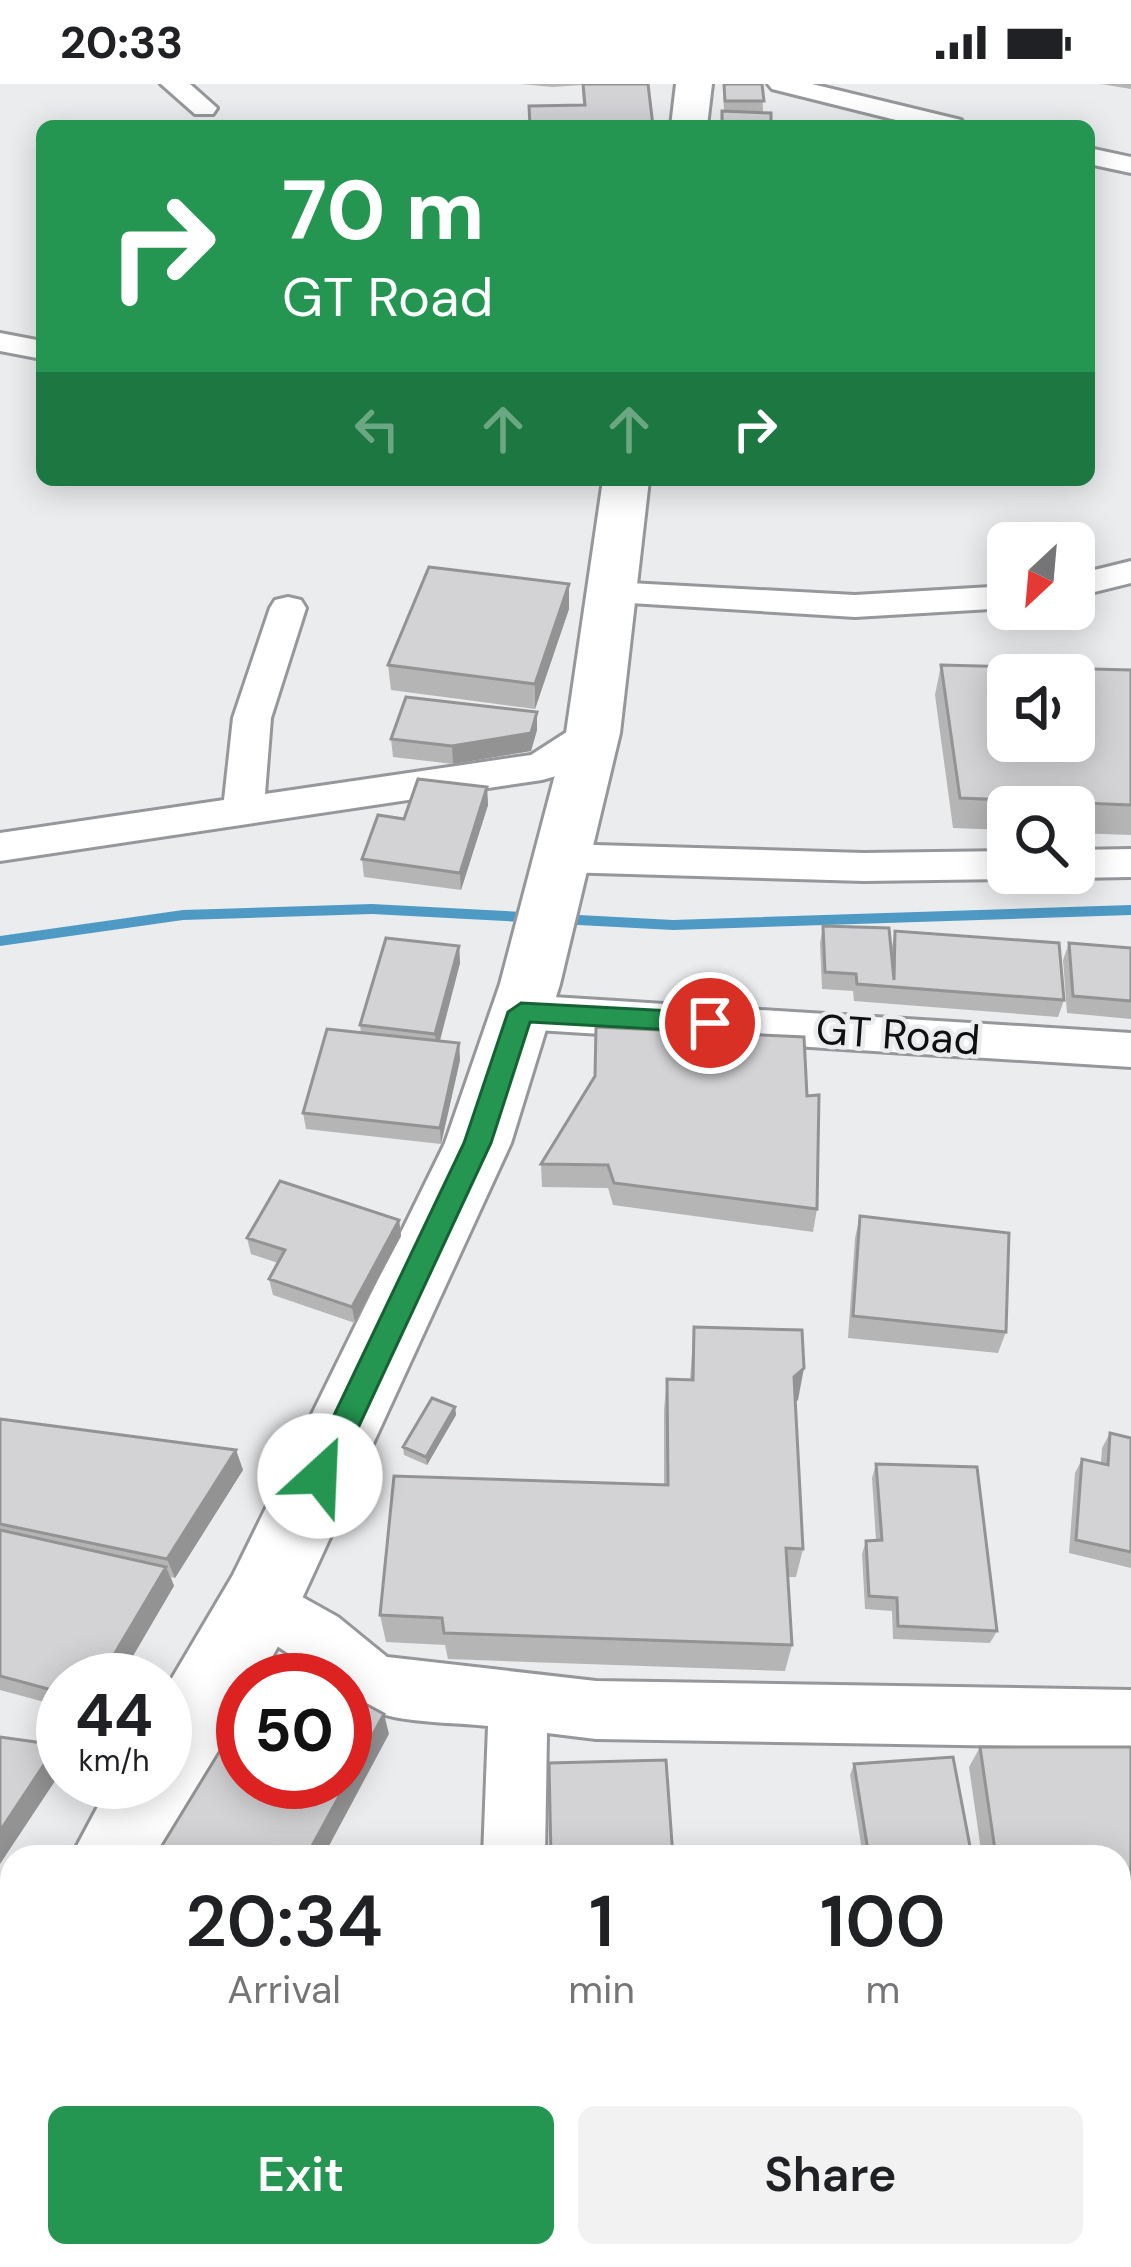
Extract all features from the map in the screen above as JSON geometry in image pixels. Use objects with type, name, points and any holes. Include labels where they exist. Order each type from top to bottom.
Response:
[{"type":"main road","points":[[690,120],[694,84]]},
{"type":"main road","points":[[192,1722],[261,1601],[478,1143],[525,998],[592,733],[625,486]]},
{"type":"main road","points":[[121,1845],[142,1809]]},
{"type":"street","points":[[174,84],[204,108]]},
{"type":"street","points":[[781,84],[928,120]]},
{"type":"street","points":[[1095,157],[1131,165]]},
{"type":"street","points":[[0,342],[36,349]]},
{"type":"street","points":[[1095,581],[1131,572]]},
{"type":"street","points":[[611,593],[855,606],[987,598]]},
{"type":"street","points":[[243,809],[252,718],[288,608]]},
{"type":"street","points":[[0,847],[542,767],[592,733]]},
{"type":"street","points":[[1095,863],[1131,862]]},
{"type":"street","points":[[560,869],[987,865]]},
{"type":"street","name":"GT Road","points":[[525,998],[1131,1050]]},
{"type":"street","points":[[261,1601],[318,1636],[375,1684],[596,1710],[1131,1719]]},
{"type":"street","points":[[514,1845],[518,1701]]},
{"type":"building","points":[[583,84],[648,84],[652,120],[530,120],[529,106],[585,105]]},
{"type":"building","points":[[724,84],[762,84],[764,101],[725,101]]},
{"type":"building","points":[[722,111],[771,113],[771,120],[722,120]]},
{"type":"building","points":[[429,567],[569,584],[535,684],[388,665]]},
{"type":"building","points":[[941,665],[987,666],[987,762],[1095,762],[1095,669],[1131,670],[1131,805],[1095,804],[1095,786],[987,786],[987,799],[960,798]]},
{"type":"building","points":[[406,697],[537,712],[531,733],[452,746],[391,739]]},
{"type":"building","points":[[418,779],[487,787],[460,873],[362,859],[378,815],[404,819]]},
{"type":"building","points":[[823,926],[889,928],[894,980],[895,931],[1059,943],[1064,1000],[857,984],[856,974],[825,972]]},
{"type":"building","points":[[386,938],[459,946],[435,1034],[360,1025]]},
{"type":"building","points":[[1069,943],[1131,948],[1131,1001],[1073,996]]},
{"type":"building","points":[[596,1027],[804,1037],[807,1096],[819,1095],[817,1209],[614,1183],[608,1165],[541,1164],[595,1076]]},
{"type":"building","points":[[327,1029],[459,1043],[440,1128],[303,1113]]},
{"type":"building","points":[[280,1181],[399,1220],[352,1307],[269,1279],[285,1250],[247,1238]]},
{"type":"building","points":[[860,1216],[1009,1233],[1006,1332],[853,1316]]},
{"type":"building","points":[[694,1327],[802,1330],[804,1368],[794,1377],[803,1549],[786,1548],[792,1645],[444,1633],[442,1618],[380,1615],[394,1476],[668,1485],[667,1379],[693,1380]]},
{"type":"building","points":[[432,1398],[455,1407],[426,1457],[403,1447]]},
{"type":"building","points":[[0,1419],[236,1450],[167,1559],[0,1524]]},
{"type":"building","points":[[1110,1433],[1131,1438],[1131,1552],[1076,1540],[1082,1459],[1108,1465]]},
{"type":"building","points":[[876,1464],[977,1467],[997,1631],[898,1626],[897,1598],[869,1596],[866,1541],[882,1540]]},
{"type":"building","points":[[0,1530],[166,1567],[115,1653],[36,1653],[36,1686],[0,1676]]},
{"type":"building","points":[[372,1708],[384,1714],[372,1736]]},
{"type":"building","points":[[0,1737],[36,1742],[36,1777],[0,1831]]},
{"type":"building","points":[[980,1747],[1131,1747],[1131,1845],[994,1845]]},
{"type":"building","points":[[216,1757],[216,1809],[332,1809],[313,1845],[162,1845],[184,1809],[192,1809],[192,1796]]},
{"type":"building","points":[[953,1757],[970,1845],[867,1845],[854,1764]]},
{"type":"building","points":[[666,1760],[672,1845],[551,1845],[549,1763]]},
{"type":"waterway","points":[[0,941],[183,915],[372,909],[673,925],[1131,910]]},
{"type":"route","points":[[320,1476],[478,1143],[521,1012],[710,1023]]}]
